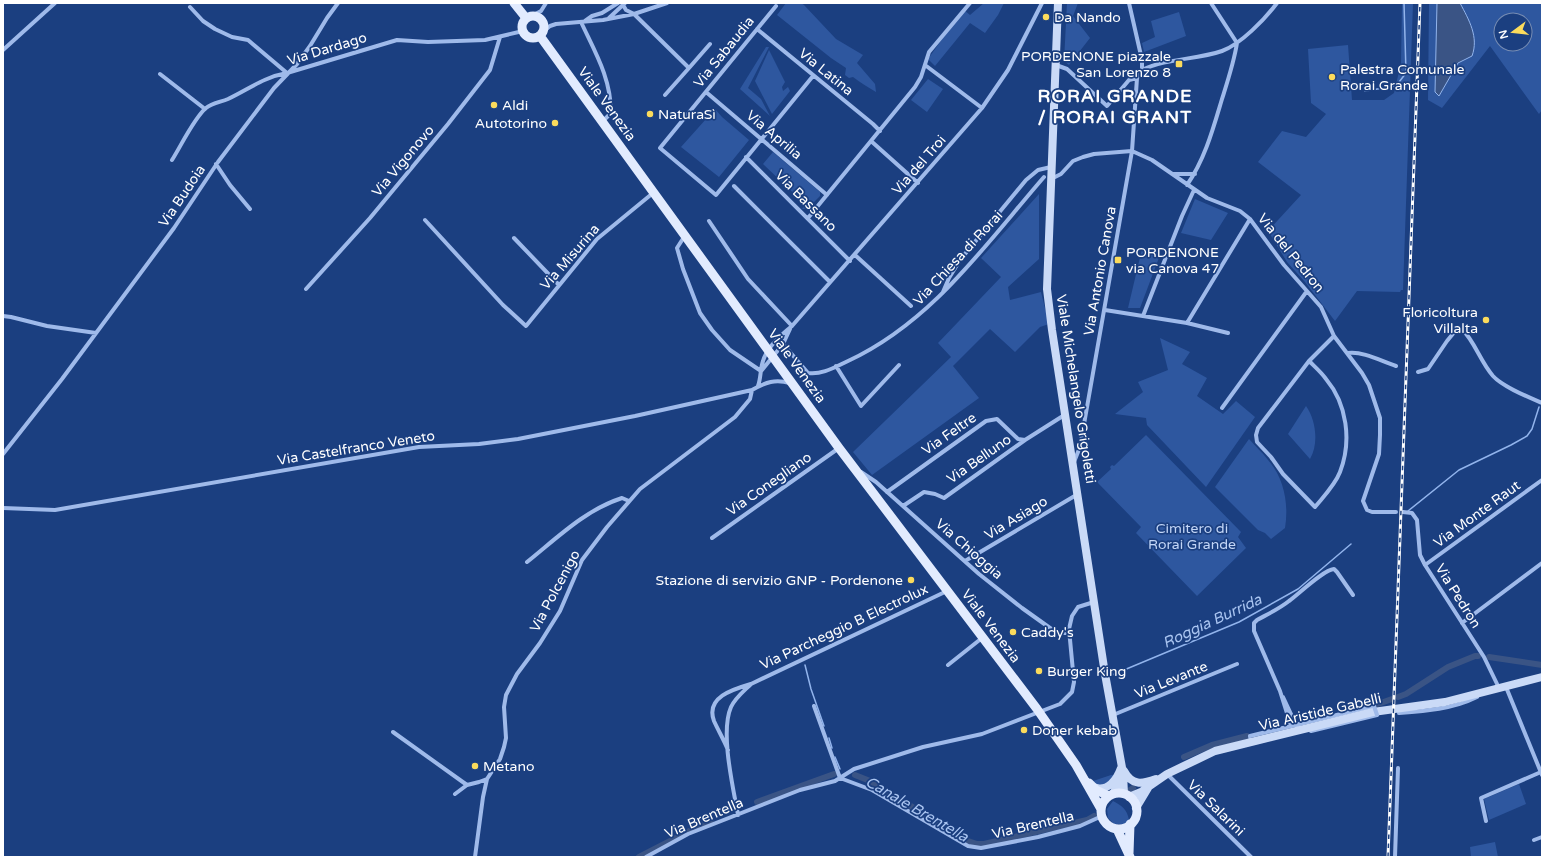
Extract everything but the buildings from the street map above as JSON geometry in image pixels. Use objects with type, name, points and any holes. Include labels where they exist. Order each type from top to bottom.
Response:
[{"type":"main road","name":"Viale Venezia","points":[[514,3],[529,17],[538,16],[543,21],[545,24],[542,34],[602,122],[684,237],[771,353],[839,448],[1038,710],[1081,774]]},
{"type":"main road","name":"Viale Michelangelo Grigoletti","points":[[1058,3],[1047,289],[1094,602],[1126,796]]},
{"type":"main road","points":[[529,17],[522,24],[523,31],[530,38],[542,34]]},
{"type":"main road","name":"Via Aristide Gabelli","points":[[1122,768],[1130,780],[1140,783],[1148,782],[1215,751],[1294,728],[1373,712],[1445,702],[1542,677]]},
{"type":"main road","points":[[1092,786],[1100,789],[1109,786],[1116,779],[1122,768]]},
{"type":"main road","points":[[1101,812],[1102,804],[1111,795],[1119,782],[1122,768]]},
{"type":"main road","points":[[1081,774],[1092,786],[1111,795],[1126,796],[1132,800],[1136,808],[1135,817],[1130,824],[1122,829],[1117,829],[1106,824],[1081,774]]},
{"type":"main road","name":"Via Aristide Gabelli","points":[[1126,796],[1148,787],[1165,775]]},
{"type":"main road","name":"Via Aristide Gabelli","points":[[1136,808],[1148,787]]},
{"type":"main road","points":[[1130,824],[1130,855]]},
{"type":"main road","points":[[1117,829],[1130,855]]},
{"type":"street","points":[[3,50],[55,3]]},
{"type":"street","name":"Via Budoia","points":[[3,454],[174,228],[216,164],[274,88],[297,64],[338,3]]},
{"type":"street","points":[[529,17],[541,11],[546,3]]},
{"type":"street","points":[[583,22],[618,3]]},
{"type":"street","points":[[542,34],[550,26],[556,24],[609,19],[634,14],[667,3]]},
{"type":"street","points":[[808,218],[915,86],[921,77],[929,52],[970,3]]},
{"type":"street","name":"Via del Troi","points":[[771,353],[781,335],[792,326],[855,255],[982,108],[1008,70],[1042,3]]},
{"type":"street","points":[[1055,64],[1067,69],[1107,106],[1129,80],[1137,78],[1142,70],[1142,60],[1129,3]]},
{"type":"street","points":[[1187,185],[1195,174],[1204,156],[1234,58],[1237,43],[1211,3]]},
{"type":"street","points":[[1142,70],[1153,65],[1222,51],[1237,43],[1255,27],[1277,3]]},
{"type":"street","points":[[609,19],[624,4],[626,10],[634,14],[689,68]]},
{"type":"street","name":"Via Sabaudia","points":[[746,157],[716,195],[660,148],[776,6]]},
{"type":"street","points":[[190,7],[203,21],[216,29],[232,37],[248,40],[287,73]]},
{"type":"street","points":[[583,22],[595,48],[608,86],[611,100],[611,112],[602,122]]},
{"type":"street","name":"Via Latina","points":[[757,30],[880,131]]},
{"type":"street","name":"Via Dardago","points":[[205,109],[227,100],[273,76],[397,40],[485,40],[523,31]]},
{"type":"street","name":"Via Vigonovo","points":[[306,289],[370,218],[448,124],[490,70],[500,37]]},
{"type":"street","points":[[665,95],[710,44]]},
{"type":"street","points":[[925,65],[982,108]]},
{"type":"street","points":[[160,74],[205,109],[199,116],[172,160]]},
{"type":"street","points":[[746,157],[813,76]]},
{"type":"street","name":"Via Antonio Canova","points":[[1074,464],[1080,447],[1132,151],[1137,78]]},
{"type":"street","name":"Via Aprilia","points":[[706,92],[827,195]]},
{"type":"street","points":[[871,141],[918,183]]},
{"type":"street","points":[[1055,177],[1062,174],[1073,161],[1083,157],[1094,154],[1132,151]]},
{"type":"street","name":"Via del Pedron","points":[[1132,151],[1152,160],[1207,198],[1240,211],[1250,219],[1284,265],[1321,307],[1334,336],[1362,373],[1369,385],[1380,418],[1379,454],[1363,501],[1367,510],[1372,512],[1396,512]]},
{"type":"street","name":"Via Bassano","points":[[746,157],[850,260]]},
{"type":"street","points":[[216,164],[230,185],[250,209]]},
{"type":"street","points":[[942,294],[948,278],[960,260],[1026,180],[1038,170],[1051,167]]},
{"type":"street","points":[[1172,174],[1195,174]]},
{"type":"street","name":"Via Chiesa di Rorai","points":[[783,344],[808,373],[814,374],[836,366],[875,347],[920,315],[942,294],[999,231],[1044,177]]},
{"type":"street","points":[[734,186],[830,282]]},
{"type":"street","points":[[1143,316],[1182,216],[1194,190]]},
{"type":"street","name":"Via Misurina","points":[[424,220],[503,305],[526,326],[596,239],[653,193]]},
{"type":"street","points":[[1187,323],[1250,219]]},
{"type":"street","points":[[709,221],[748,279],[792,326]]},
{"type":"street","points":[[684,237],[677,248],[683,269],[700,313],[712,330],[730,350],[761,372]]},
{"type":"street","points":[[514,238],[559,285]]},
{"type":"street","points":[[855,255],[911,306]]},
{"type":"street","points":[[1222,408],[1307,291]]},
{"type":"street","points":[[1105,310],[1187,323],[1228,333]]},
{"type":"street","points":[[3,316],[47,326],[96,333]]},
{"type":"street","name":"Via del Troi","points":[[771,353],[783,344],[792,326]]},
{"type":"street","points":[[1418,372],[1428,369],[1456,330],[1462,328],[1468,334],[1494,377],[1503,384],[1542,403]]},
{"type":"street","points":[[1310,361],[1327,379],[1341,405],[1346,429],[1346,444],[1340,472],[1333,485],[1315,507],[1283,474],[1258,442],[1256,435],[1258,428],[1310,361],[1334,336]]},
{"type":"street","points":[[1348,354],[1353,352],[1361,354],[1396,366]]},
{"type":"street","points":[[761,372],[771,353]]},
{"type":"street","points":[[758,387],[763,360],[771,353]]},
{"type":"street","points":[[836,366],[861,406],[899,365]]},
{"type":"street","name":"Via Castelfranco Veneto","points":[[3,508],[55,510],[419,447],[479,444],[518,439],[635,416],[752,390],[778,380],[792,383]]},
{"type":"street","name":"Via Polcenigo","points":[[475,857],[483,796],[487,779],[500,759],[506,738],[504,707],[506,695],[512,683],[540,644],[556,618],[582,560],[629,501],[656,476],[735,417],[750,399],[752,390]]},
{"type":"street","name":"Via Belluno","points":[[903,506],[924,492],[935,494],[944,498],[1025,440],[1066,414]]},
{"type":"street","name":"Via Feltre","points":[[887,492],[986,421],[996,419],[1018,439],[1025,440]]},
{"type":"street","name":"Via Conegliano","points":[[712,538],[839,448]]},
{"type":"street","name":"Via Chioggia","points":[[857,472],[862,473],[887,492],[965,561],[1022,608],[1057,633],[1064,633],[1068,629]]},
{"type":"street","name":"Via Monte Raut","points":[[1425,566],[1542,480]]},
{"type":"street","name":"Via Asiago","points":[[965,561],[1078,493]]},
{"type":"street","points":[[527,562],[572,524],[612,501],[622,498],[629,501]]},
{"type":"street","name":"Via Pedron","points":[[1403,512],[1410,512],[1417,520],[1420,555],[1425,566],[1503,688],[1541,773]]},
{"type":"street","points":[[1462,623],[1542,563]]},
{"type":"street","points":[[1294,728],[1374,704],[1377,715],[1299,734],[1294,728],[1254,631],[1255,621],[1286,604],[1331,569],[1338,572],[1353,595]]},
{"type":"street","name":"Via Parcheggio B Electrolux","points":[[728,750],[714,720],[712,708],[718,698],[735,689],[751,684],[947,591]]},
{"type":"street","points":[[814,706],[840,778],[849,771],[923,747],[982,734],[1038,710],[1060,704],[1067,699],[1072,692],[1074,682],[1068,629],[1072,616],[1078,606],[1094,602]]},
{"type":"street","points":[[948,665],[982,638]]},
{"type":"street","name":"Via Levante","points":[[1112,715],[1237,664]]},
{"type":"street","name":"Via Parcheggio B Electrolux","points":[[738,815],[728,750],[726,726],[731,706],[751,684]]},
{"type":"street","name":"Via Aristide Gabelli","points":[[1400,713],[1438,709],[1466,703],[1488,692]]},
{"type":"street","points":[[718,727],[726,726]]},
{"type":"street","points":[[393,732],[467,784]]},
{"type":"street","points":[[1395,857],[1398,768]]},
{"type":"street","points":[[1486,821],[1481,798],[1541,773]]},
{"type":"street","name":"Via Salarini","points":[[1165,775],[1251,857]]},
{"type":"street","name":"Via Brentella","points":[[646,857],[687,834],[800,790],[835,781],[840,778],[872,790],[968,846],[981,848],[1038,837],[1080,826],[1101,812]]},
{"type":"street","points":[[455,794],[467,784],[487,779]]},
{"type":"street","points":[[1534,840],[1542,837]]},
{"type":"green space","points":[[786,3],[801,3],[804,5],[836,39],[863,55],[857,63],[875,84],[876,92],[853,77],[849,78],[845,75],[846,68],[831,58],[777,15]]},
{"type":"green space","points":[[984,3],[1004,3],[998,15],[985,33],[970,23],[935,66],[928,59],[960,14],[964,10],[970,15]]},
{"type":"green space","points":[[1067,3],[1078,3],[1073,16],[1090,38],[1069,65],[1064,61]]},
{"type":"green space","points":[[1402,3],[1413,3],[1403,290],[1400,292],[1357,291],[1335,321],[1305,282],[1287,262],[1268,231],[1301,195],[1258,162],[1282,131],[1306,137],[1326,114],[1311,103],[1308,49],[1348,45],[1352,100],[1384,100],[1394,93],[1401,63]]},
{"type":"green space","points":[[1429,3],[1542,3],[1542,110],[1539,114],[1494,52],[1533,52],[1533,12],[1493,12],[1493,50],[1490,46],[1442,108],[1428,100]]},
{"type":"green space","points":[[1179,12],[1186,36],[1144,52],[1142,43],[1155,37],[1151,21]]},
{"type":"green space","points":[[766,47],[769,47],[748,88],[761,99],[770,116],[740,89]]},
{"type":"green space","points":[[769,50],[785,82],[782,87],[783,91],[788,87],[790,91],[772,114],[755,81]]},
{"type":"green space","points":[[928,79],[943,89],[927,112],[911,100]]},
{"type":"green space","points":[[715,109],[749,140],[719,177],[681,147]]},
{"type":"green space","points":[[773,152],[820,192],[820,196],[807,209],[802,209],[806,205],[763,164]]},
{"type":"green space","points":[[1039,194],[1039,259],[1008,287],[1010,300],[1041,292],[1049,324],[1040,327],[1015,352],[990,329],[953,366],[979,398],[872,475],[853,452],[951,357],[938,343],[1001,277],[981,258]]},
{"type":"green space","points":[[1195,199],[1228,213],[1211,240],[1181,233]]},
{"type":"green space","points":[[1142,249],[1160,255],[1140,308],[1128,308]]},
{"type":"green space","points":[[1160,338],[1190,352],[1182,364],[1207,378],[1197,396],[1223,414],[1236,401],[1255,417],[1206,487],[1147,425],[1146,418],[1115,414],[1143,392],[1138,382],[1168,370]]},
{"type":"green space","points":[[1306,406],[1312,418],[1315,432],[1315,446],[1310,459],[1288,434]]},
{"type":"green space","name":"Cimitero di Rorai Grande","points":[[1146,435],[1241,532],[1238,537],[1246,548],[1197,596],[1136,533],[1141,527],[1097,482],[1111,469],[1110,467],[1112,465],[1114,466]]},
{"type":"green space","points":[[1249,439],[1263,454],[1278,475],[1286,501],[1285,528],[1271,539],[1265,533],[1258,530],[1215,487]]},
{"type":"green space","points":[[1115,775],[1113,779],[1103,785],[1095,784],[1093,781]]},
{"type":"green space","points":[[1519,784],[1526,804],[1489,820],[1484,799]]},
{"type":"green space","points":[[1113,801],[1121,806],[1127,813],[1129,820],[1124,824],[1114,824],[1108,818],[1107,809]]},
{"type":"green space","points":[[1495,842],[1498,857],[1471,857],[1470,847]]},
{"type":"shaded area","points":[[1437,3],[1460,3],[1467,16],[1474,35],[1474,49],[1472,56],[1458,63],[1439,96],[1435,92]]},
{"type":"waterway","points":[[1365,91],[1396,86],[1406,73],[1404,3]]},
{"type":"waterway","name":"Roggia Burrida","points":[[1408,511],[1459,470],[1527,436],[1532,429],[1539,407]]},
{"type":"waterway","name":"Roggia Burrida","points":[[1112,675],[1239,622],[1298,589],[1351,544]]},
{"type":"waterway","name":"Canale Brentella","points":[[1398,697],[1406,694],[1448,667],[1478,656]]},
{"type":"waterway","name":"Canale Brentella","points":[[1489,657],[1542,665]]},
{"type":"waterway","points":[[805,665],[811,689],[824,726]]},
{"type":"waterway","name":"Canale Brentella","points":[[1378,704],[1392,699]]},
{"type":"waterway","name":"Canale Brentella","points":[[1184,757],[1212,745],[1247,736]]},
{"type":"waterway","points":[[829,738],[832,748]]},
{"type":"waterway","points":[[835,757],[840,769]]},
{"type":"waterway","name":"Canale Brentella","points":[[757,802],[834,774]]},
{"type":"waterway","name":"Canale Brentella","points":[[855,775],[870,781],[968,841],[977,844],[984,844],[1087,820],[1094,816]]},
{"type":"waterway","name":"Canale Brentella","points":[[639,857],[711,820]]},
{"type":"railway","points":[[1388,857],[1420,3]]},
{"type":"place","name":"Da Nando","points":[[1046,17]]},
{"type":"place","name":"PORDENONE piazzale San Lorenzo 8","points":[[1179,64]]},
{"type":"place","name":"Palestra Comunale Rorai Grande","points":[[1332,77]]},
{"type":"place","name":"Aldi","points":[[494,105]]},
{"type":"place","name":"NaturaSì","points":[[650,114]]},
{"type":"place","name":"Autotorino","points":[[555,123]]},
{"type":"place","name":"PORDENONE via Canova 47","points":[[1118,260]]},
{"type":"place","name":"Floricoltura Villalta","points":[[1486,320]]},
{"type":"place","name":"Stazione di servizio GNP - Pordenone","points":[[911,580]]},
{"type":"place","name":"Caddy's","points":[[1013,632]]},
{"type":"place","name":"Burger King","points":[[1039,671]]},
{"type":"place","name":"Doner kebab","points":[[1024,730]]},
{"type":"place","name":"Metano","points":[[475,766]]},
{"type":"district","name":"RORAI GRANDE / RORAI GRANT","points":[[1115,106]]}]
